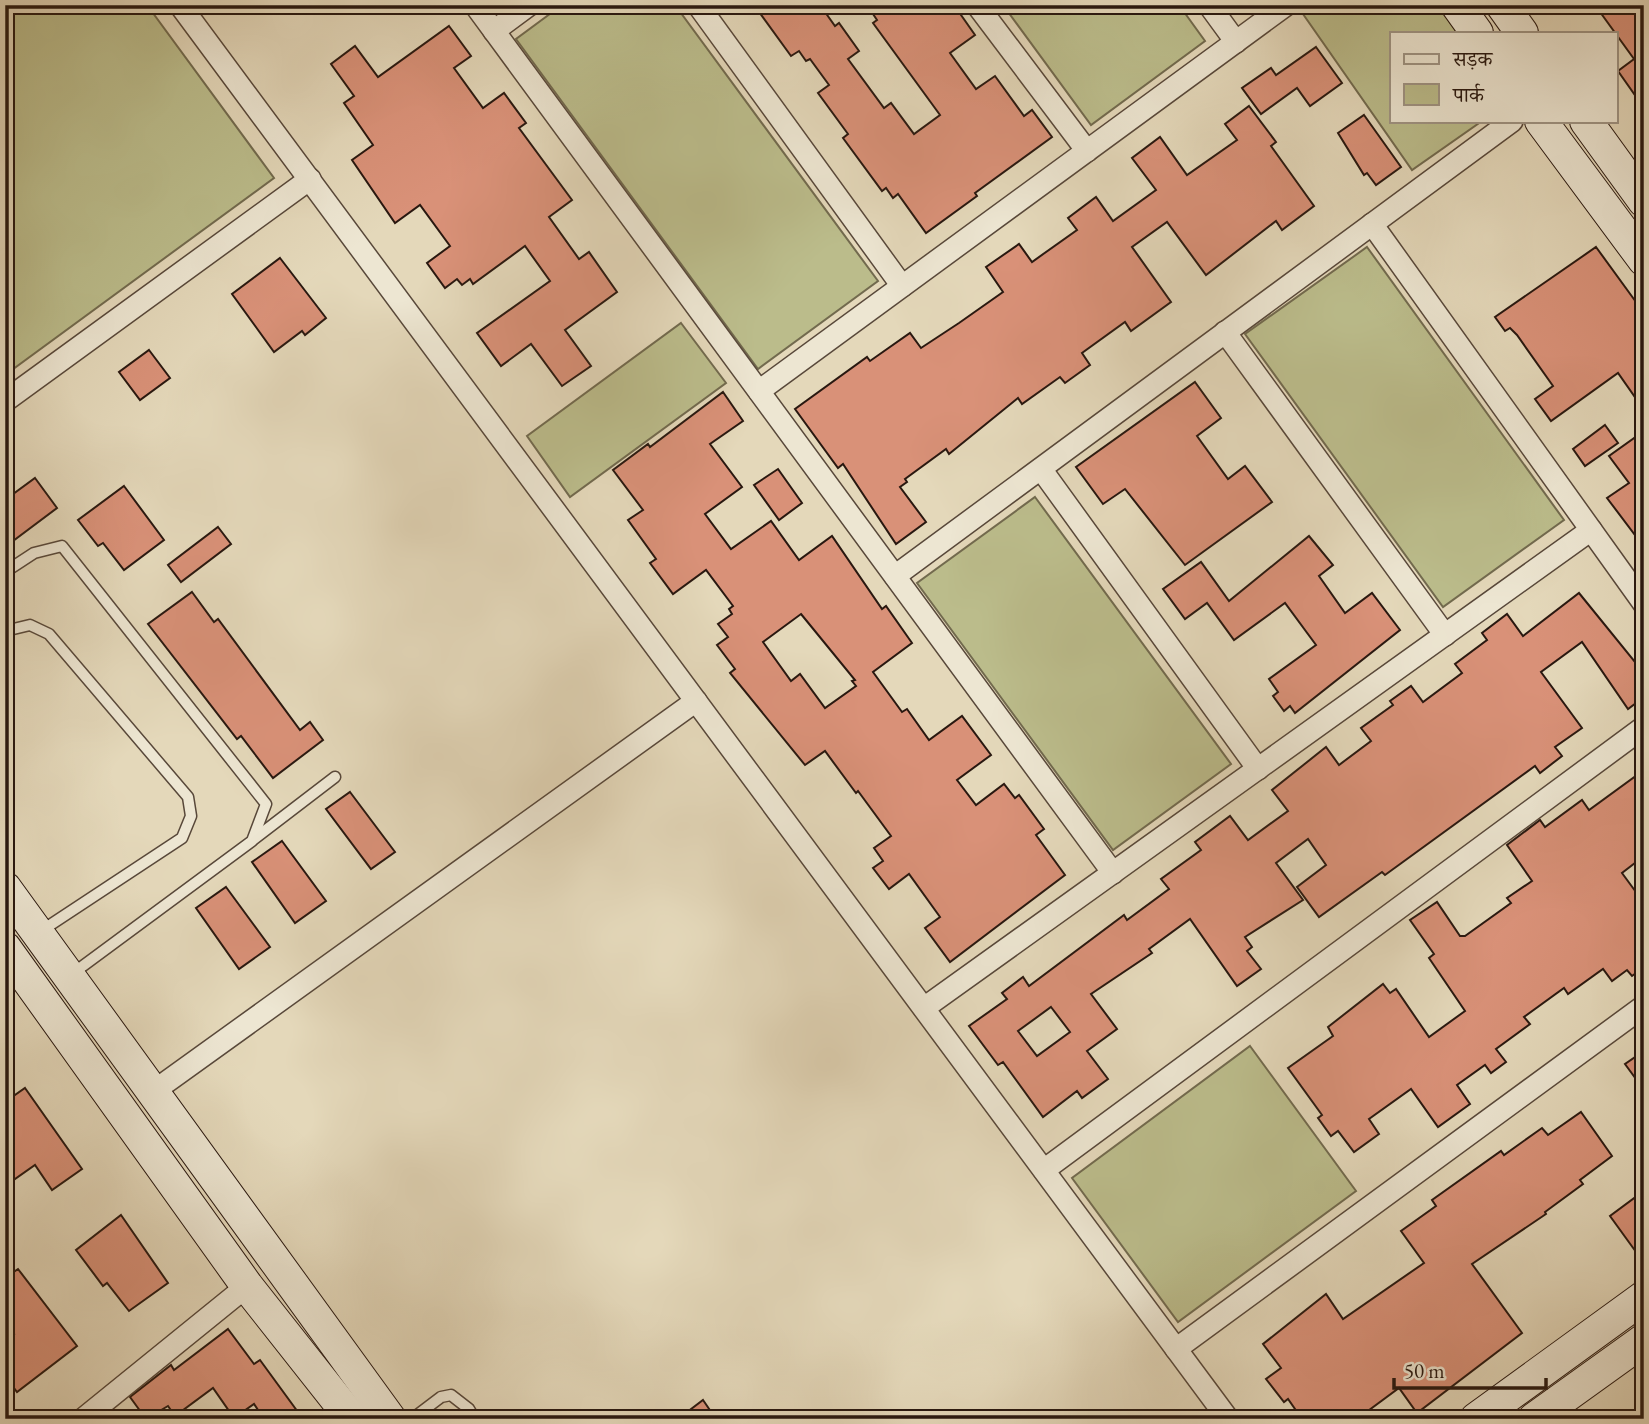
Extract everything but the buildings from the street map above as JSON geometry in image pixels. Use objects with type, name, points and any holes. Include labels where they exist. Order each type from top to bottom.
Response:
[{"type":"street","points":[[475,5],[1113,873]]},
{"type":"street","points":[[494,31],[529,5]]},
{"type":"street","points":[[698,5],[902,286]]},
{"type":"street","points":[[977,5],[1087,151]]},
{"type":"street","points":[[1209,5],[1236,42]]},
{"type":"street","points":[[759,391],[1286,5]]},
{"type":"street","points":[[1457,5],[1476,32]]},
{"type":"street","points":[[1502,5],[1521,32]]},
{"type":"street","points":[[184,7],[1228,1419]]},
{"type":"street","points":[[895,576],[1511,122]]},
{"type":"street","points":[[1542,122],[1644,260]]},
{"type":"street","points":[[1587,122],[1644,201]]},
{"type":"street","points":[[5,401],[310,179]]},
{"type":"street","points":[[1372,224],[1644,604]]},
{"type":"street","points":[[1225,332],[1445,635]]},
{"type":"street","points":[[1041,469],[1258,769]]},
{"type":"street","points":[[924,1008],[1591,530]]},
{"type":"street","points":[[154,1091],[696,701]]},
{"type":"street","points":[[1044,1170],[1644,727]]},
{"type":"street","points":[[5,888],[390,1419]]},
{"type":"street","points":[[5,948],[247,1286],[352,1419]]},
{"type":"street","points":[[1176,1349],[1644,1006]]},
{"type":"street","points":[[87,1418],[247,1286]]},
{"type":"street","points":[[1476,1419],[1644,1297]]},
{"type":"street","points":[[1534,1419],[1644,1340]]},
{"type":"lane","points":[[5,572],[34,553],[62,546],[267,804],[252,841]]},
{"type":"lane","points":[[5,631],[30,625],[49,634],[188,797],[191,816],[182,838],[39,933]]},
{"type":"lane","points":[[70,975],[335,777]]},
{"type":"lane","points":[[412,1419],[441,1397],[451,1395],[469,1409],[475,1419]]},
{"type":"green space","points":[[5,5],[147,5],[274,178],[5,375]]},
{"type":"green space","points":[[562,5],[675,5],[878,281],[758,369],[516,39]]},
{"type":"green space","points":[[1003,5],[1179,5],[1205,41],[1091,125]]},
{"type":"green space","points":[[1315,5],[1438,5],[1457,32],[1390,32],[1390,122],[1481,122],[1412,170],[1303,14]]},
{"type":"green space","points":[[1367,247],[1564,520],[1443,607],[1245,334]]},
{"type":"green space","points":[[681,323],[726,383],[570,497],[527,436]]},
{"type":"green space","points":[[1035,497],[1231,764],[1113,850],[917,583]]},
{"type":"green space","points":[[1250,1046],[1356,1191],[1178,1322],[1072,1178]]}]
